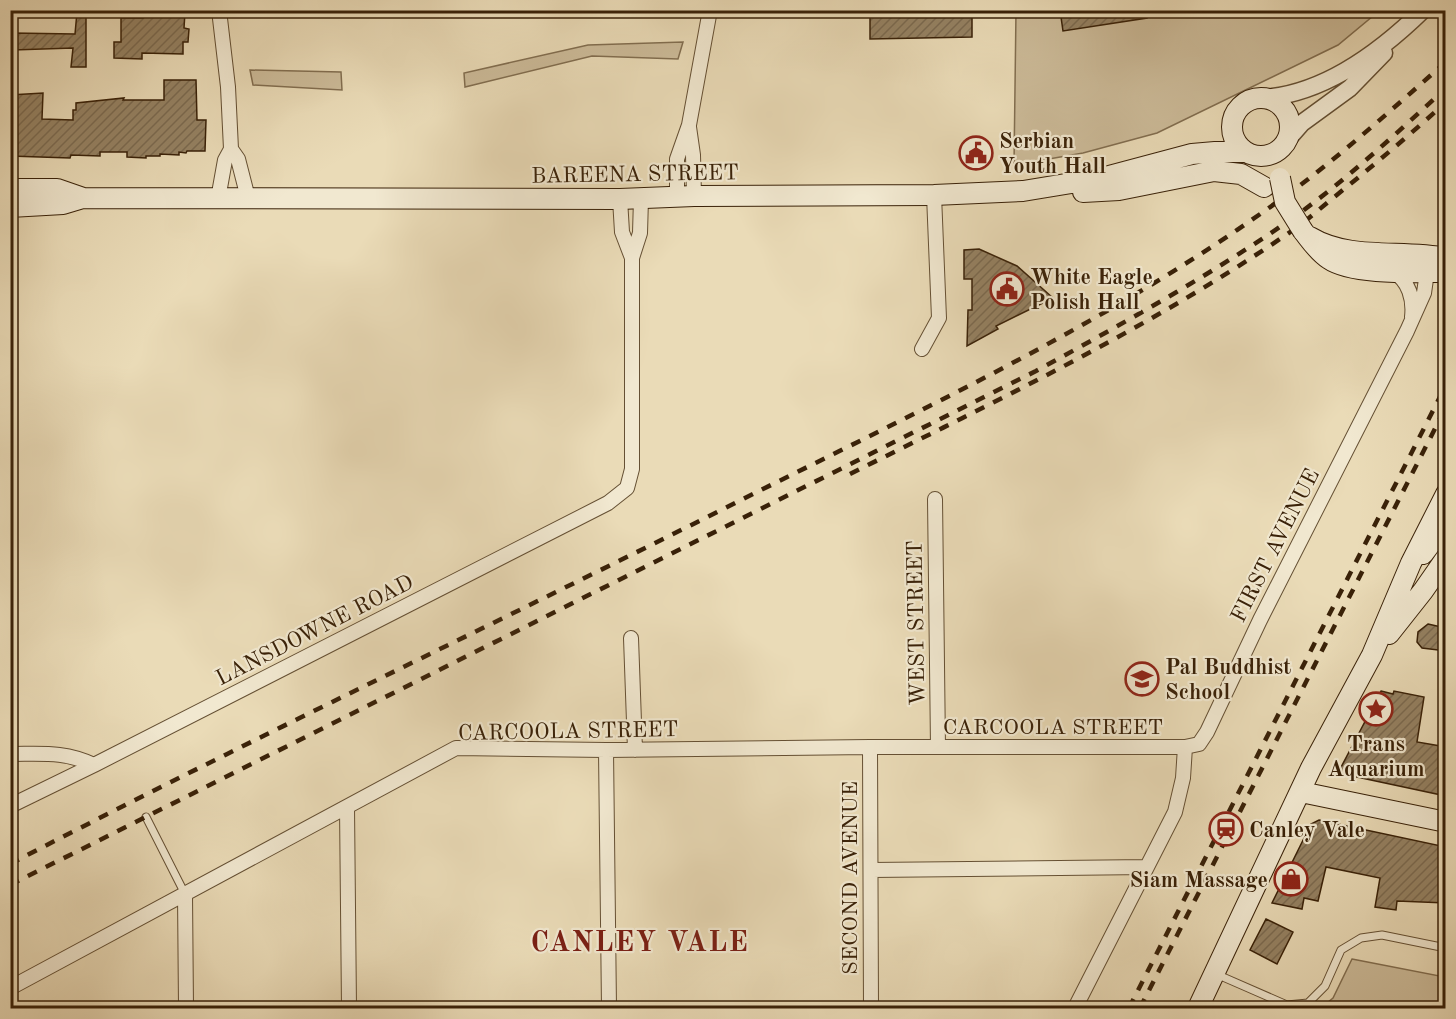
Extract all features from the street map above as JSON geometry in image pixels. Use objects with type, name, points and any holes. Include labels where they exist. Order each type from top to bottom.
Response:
[{"type":"main road","points":[[1271,182],[1290,127],[1287,115],[1275,102],[1263,98],[1245,104],[1236,113],[1232,131],[1237,144],[1249,154],[1271,182],[1317,248],[1334,262],[1347,267],[1392,271],[1439,270]]},
{"type":"main road","name":"BAREENA STREET","points":[[1184,156],[1214,138],[1236,113]]},
{"type":"main road","points":[[1249,154],[1270,155],[1286,142]]},
{"type":"main road","name":"BAREENA STREET","points":[[10,207],[63,204],[83,198],[620,199],[685,196],[934,195],[1009,191],[1102,178],[1184,156],[1215,152],[1249,154]]},
{"type":"main road","points":[[1009,191],[1079,193],[1104,191],[1214,171],[1241,174],[1271,182]]},
{"type":"main road","name":"BAREENA STREET","points":[[10,189],[57,189],[83,198]]},
{"type":"main road","points":[[1304,231],[1312,238],[1330,246],[1351,250],[1446,258]]},
{"type":"main road","points":[[1383,253],[1393,258],[1439,270]]},
{"type":"main road","points":[[1382,634],[1411,563],[1446,494]]},
{"type":"main road","points":[[1198,1008],[1301,792],[1356,683],[1425,551],[1446,530]]},
{"type":"main road","points":[[1423,591],[1446,530]]},
{"type":"main road","points":[[1372,655],[1446,558]]},
{"type":"main road","points":[[1301,792],[1446,822]]},
{"type":"street","points":[[218,199],[225,160],[231,149],[228,87],[219,10]]},
{"type":"street","points":[[685,196],[693,155],[689,125],[710,10]]},
{"type":"street","points":[[1286,142],[1302,123],[1350,88],[1423,10]]},
{"type":"street","points":[[1263,98],[1294,95],[1314,87],[1365,57],[1410,23]]},
{"type":"street","points":[[231,149],[238,159],[248,198]]},
{"type":"street","points":[[922,349],[939,318],[934,195]]},
{"type":"street","points":[[632,258],[640,233],[641,198]]},
{"type":"street","points":[[620,199],[622,232],[632,258]]},
{"type":"street","name":"LANSDOWNE ROAD","points":[[10,806],[608,503],[627,488],[632,469],[632,258]]},
{"type":"street","points":[[1408,292],[1410,283],[1415,278],[1439,270]]},
{"type":"street","name":"FIRST AVENUE","points":[[1185,747],[1199,744],[1207,732],[1260,620],[1424,293],[1439,270]]},
{"type":"street","points":[[1392,271],[1403,279],[1408,292],[1412,303],[1411,322]]},
{"type":"street","name":"WEST STREET","points":[[935,499],[938,747]]},
{"type":"street","points":[[631,638],[635,750]]},
{"type":"street","name":"SECOND AVENUE","points":[[870,747],[871,1008]]},
{"type":"street","points":[[1075,1008],[1170,823],[1178,802],[1183,778],[1185,747]]},
{"type":"street","name":"CARCOOLA STREET","points":[[10,988],[456,748],[635,750],[1185,747]]},
{"type":"street","points":[[606,750],[609,1008]]},
{"type":"street","points":[[10,754],[61,754],[79,758],[94,765]]},
{"type":"street","points":[[346,807],[349,1008]]},
{"type":"street","points":[[871,870],[1146,867]]},
{"type":"street","points":[[185,894],[186,1008]]},
{"type":"lane","points":[[146,818],[185,894]]},
{"type":"lane","points":[[1216,974],[1287,1005],[1308,1003],[1325,986],[1341,950],[1361,938],[1382,935],[1446,948]]},
{"type":"shaded area","points":[[1016,11],[1379,11],[1338,45],[1157,133],[1083,153],[1014,165]]},
{"type":"shaded area","points":[[683,42],[678,59],[592,56],[465,87],[464,73],[588,45]]},
{"type":"shaded area","points":[[250,70],[341,72],[342,90],[253,85]]},
{"type":"shaded area","points":[[1352,959],[1445,977],[1445,1008],[1321,1008],[1333,998]]},
{"type":"building","points":[[143,10],[185,12],[184,28],[189,29],[188,42],[183,42],[183,54],[142,53],[142,59],[114,58],[114,42],[121,42],[121,18],[143,18]]},
{"type":"building","points":[[870,10],[972,10],[972,37],[870,39]]},
{"type":"building","points":[[1060,10],[1146,10],[1147,18],[1063,31]]},
{"type":"building","points":[[77,12],[86,12],[86,67],[71,67],[73,48],[13,50],[13,33],[75,34]]},
{"type":"building","points":[[164,80],[196,80],[197,120],[206,120],[205,151],[179,152],[179,155],[160,154],[160,156],[146,156],[146,158],[127,157],[127,152],[100,152],[100,156],[71,155],[70,158],[10,156],[10,95],[43,93],[42,119],[73,120],[76,103],[124,98],[123,100],[164,100]]},
{"type":"building","name":"White Eagle Polish Hall","points":[[979,249],[1017,266],[1053,298],[996,326],[998,329],[967,346],[968,310],[972,310],[972,279],[964,279],[964,250]]},
{"type":"building","points":[[1428,624],[1446,628],[1446,651],[1422,648],[1417,642],[1418,632]]},
{"type":"building","points":[[1381,691],[1424,697],[1417,742],[1446,747],[1446,796],[1338,773]]},
{"type":"building","points":[[1319,820],[1446,847],[1446,903],[1397,901],[1396,910],[1375,907],[1380,878],[1326,867],[1318,901],[1304,898],[1302,909],[1272,903],[1311,824]]},
{"type":"building","points":[[1266,919],[1293,932],[1277,964],[1250,950]]},
{"type":"railway","points":[[10,864],[890,426],[1033,352],[1174,271],[1241,227],[1307,180],[1446,62]]},
{"type":"railway","points":[[10,885],[1036,371],[1101,335],[1197,280],[1290,220],[1350,173],[1446,88]]},
{"type":"railway","points":[[850,474],[1078,359],[1189,297],[1307,220],[1446,102]]},
{"type":"railway","points":[[1129,1008],[1446,385]]},
{"type":"railway","points":[[1140,1008],[1446,407]]},
{"type":"place","name":"Serbian Youth Hall","points":[[976,153]]},
{"type":"place","name":"White Eagle Polish Hall","points":[[1007,289]]},
{"type":"place","name":"Pal Buddhist School","points":[[1142,679]]},
{"type":"place","name":"Trans Aquarium","points":[[1376,709]]},
{"type":"place","name":"Canley Vale","points":[[1226,829]]},
{"type":"place","name":"Siam Massage","points":[[1291,879]]},
{"type":"district","name":"CANLEY VALE","points":[[640,941]]}]
